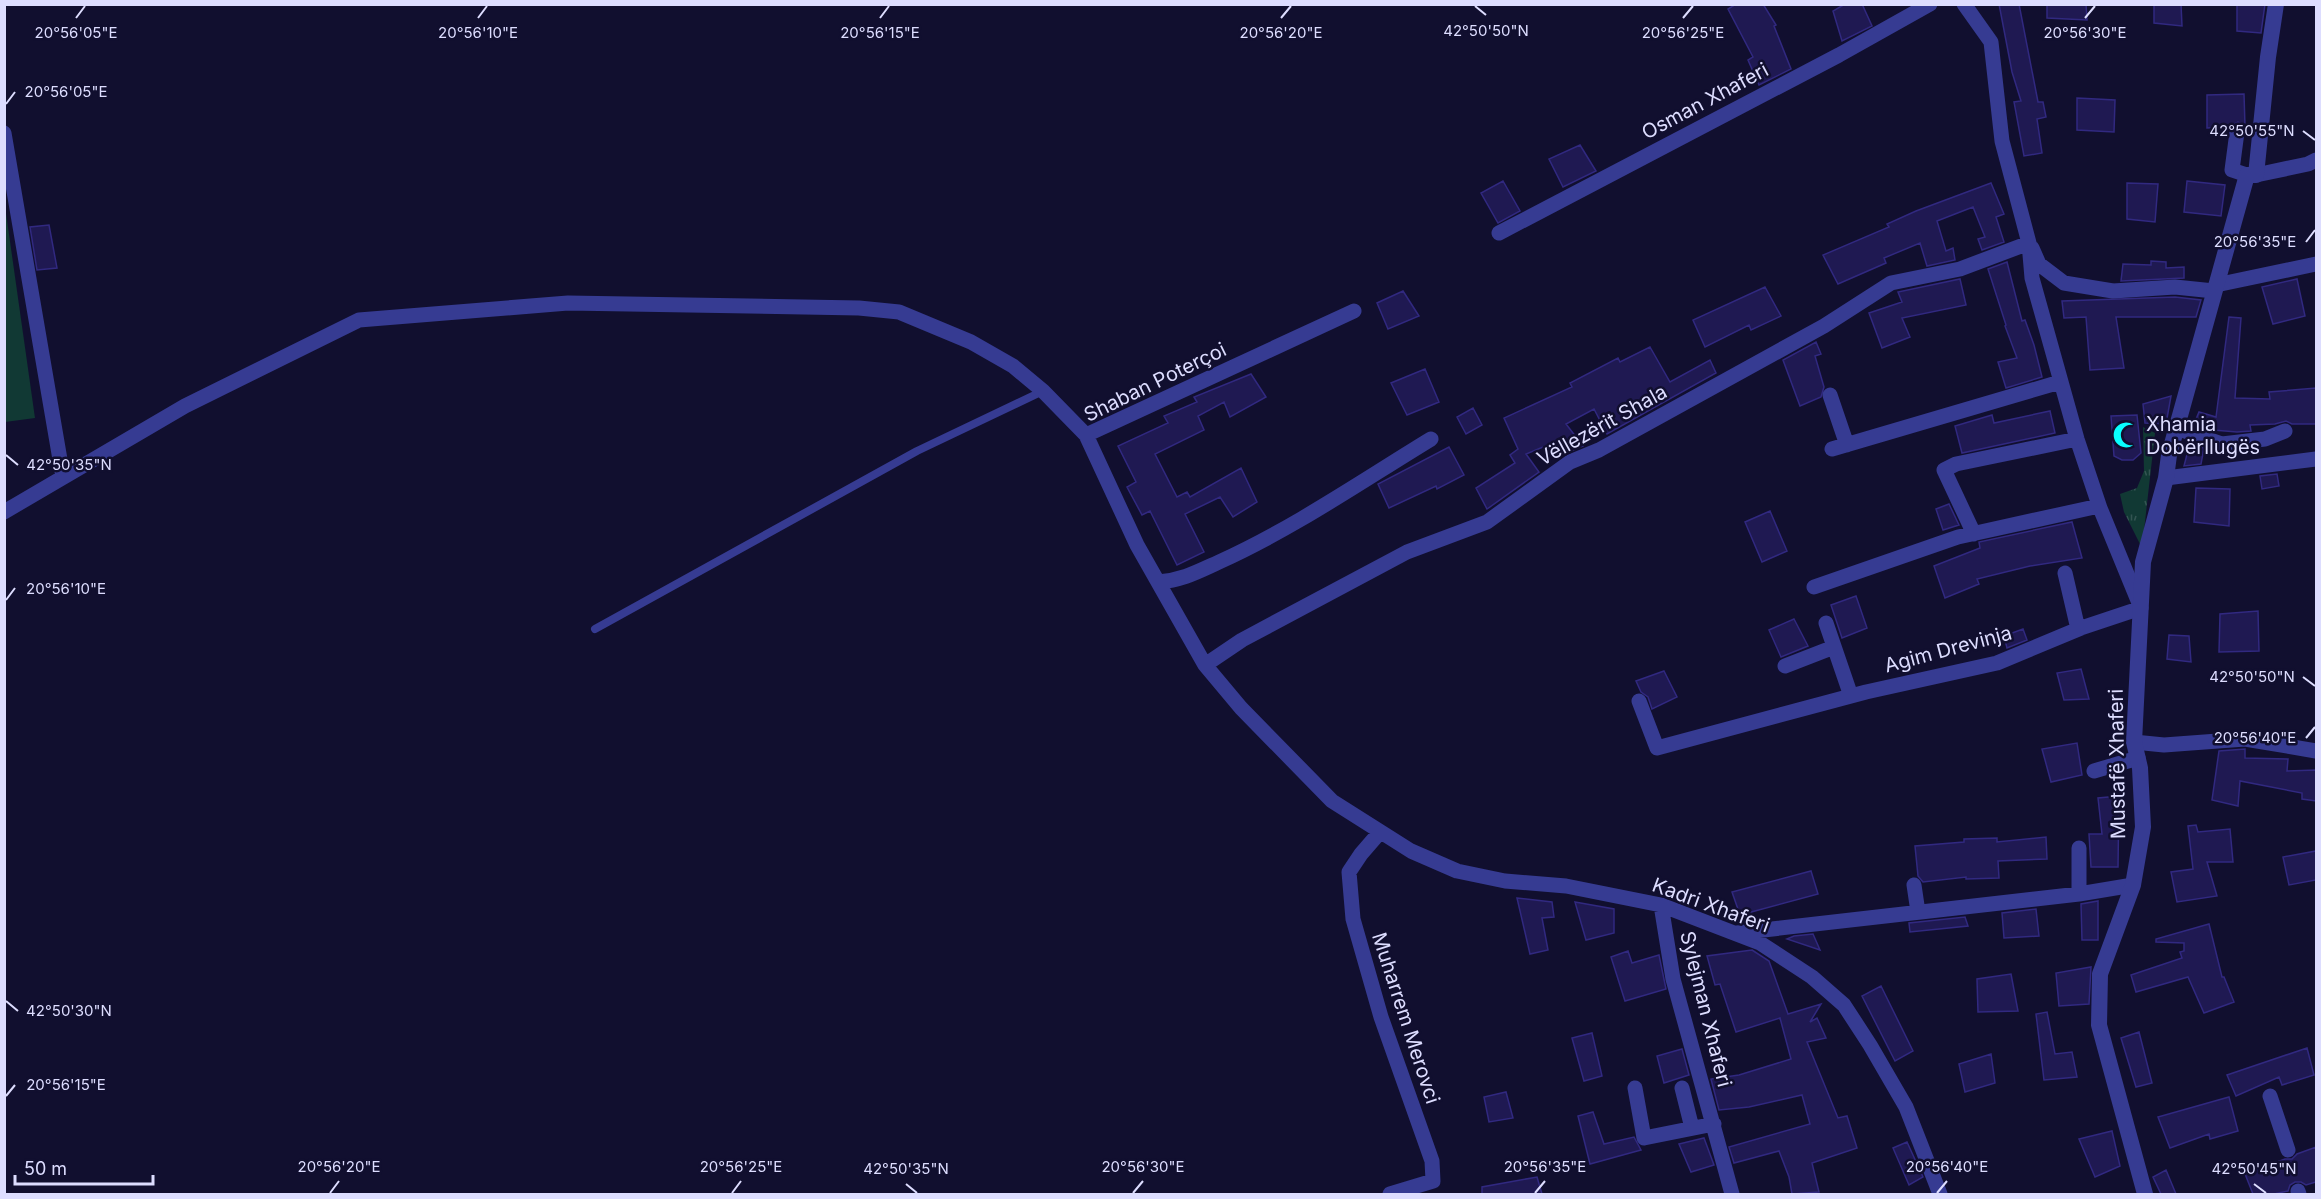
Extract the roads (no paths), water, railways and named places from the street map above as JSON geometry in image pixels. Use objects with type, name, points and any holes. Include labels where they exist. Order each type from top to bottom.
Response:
[{"type":"street","name":"Osman Xhaferi","points":[[1499,233],[1839,55],[1930,4]]},
{"type":"street","points":[[1964,4],[1991,42],[2002,141],[2029,243],[2032,278],[2060,382],[2099,506],[2141,608]]},
{"type":"street","name":"Mustafë Xhaferi","points":[[2145,1194],[2099,1025],[2100,974],[2133,885],[2143,827],[2140,768],[2136,750],[2143,562],[2166,478],[2176,428],[2215,288],[2251,175],[2276,4]]},
{"type":"street","points":[[2237,132],[2232,170],[2251,175],[2308,164],[2316,160]]},
{"type":"street","points":[[4,133],[63,477]]},
{"type":"street","points":[[2029,243],[2039,264],[2064,283],[2113,291],[2175,287],[2215,288],[2316,264]]},
{"type":"street","name":"Vëllezërit Shala","points":[[1205,665],[1242,640],[1407,552],[1487,522],[1570,462],[1599,450],[1824,326],[1891,283],[1960,269],[2029,243]]},
{"type":"street","points":[[4,512],[184,406],[359,320],[568,303],[859,308],[899,312],[971,342],[1013,366],[1043,391],[1086,435]]},
{"type":"street","name":"Shaban Poterçoi","points":[[1354,311],[1086,435],[1137,545],[1205,665],[1241,708],[1332,801],[1380,832]]},
{"type":"street","points":[[1830,395],[1840,447],[2060,382]]},
{"type":"street","points":[[2176,428],[2222,444],[2265,439],[2285,431]]},
{"type":"street","points":[[1158,582],[1177,581],[1240,553],[1299,520],[1431,439]]},
{"type":"street","points":[[1974,534],[1944,470],[1956,464],[2077,439]]},
{"type":"street","points":[[2166,478],[2316,459]]},
{"type":"street","points":[[1814,587],[1958,537],[2099,506]]},
{"type":"street","points":[[2065,573],[2078,629]]},
{"type":"street","name":"Agim Drevinja","points":[[1639,701],[1657,748],[1851,696],[1997,663],[2078,629],[2141,608]]},
{"type":"street","points":[[1826,623],[1851,696]]},
{"type":"street","points":[[1785,666],[1834,647]]},
{"type":"street","points":[[2094,771],[2136,750],[2164,745],[2245,739],[2316,751]]},
{"type":"street","name":"Kadri Xhaferi","points":[[1380,832],[1411,851],[1457,871],[1505,881],[1566,886],[1661,904],[1760,943],[1812,977],[1844,1005],[1906,1107],[1940,1194]]},
{"type":"street","name":"Muharrem Merovci","points":[[1380,832],[1349,872],[1353,919],[1381,1017],[1431,1161],[1433,1181],[1390,1194]]},
{"type":"street","points":[[2079,848],[2079,894]]},
{"type":"street","points":[[1914,885],[1918,912]]},
{"type":"street","points":[[1735,933],[2079,894],[2133,885]]},
{"type":"street","name":"Sylejman Xhaferi","points":[[1661,904],[1673,979],[1732,1194]]},
{"type":"street","points":[[1635,1088],[1644,1138],[1714,1124]]},
{"type":"street","points":[[1682,1089],[1692,1128]]},
{"type":"street","points":[[2270,1096],[2288,1150]]},
{"type":"lane","points":[[594,629],[917,451],[1043,391]]},
{"type":"place","name":"Xhamia Dobërllugës","points":[[2126,435]]}]
